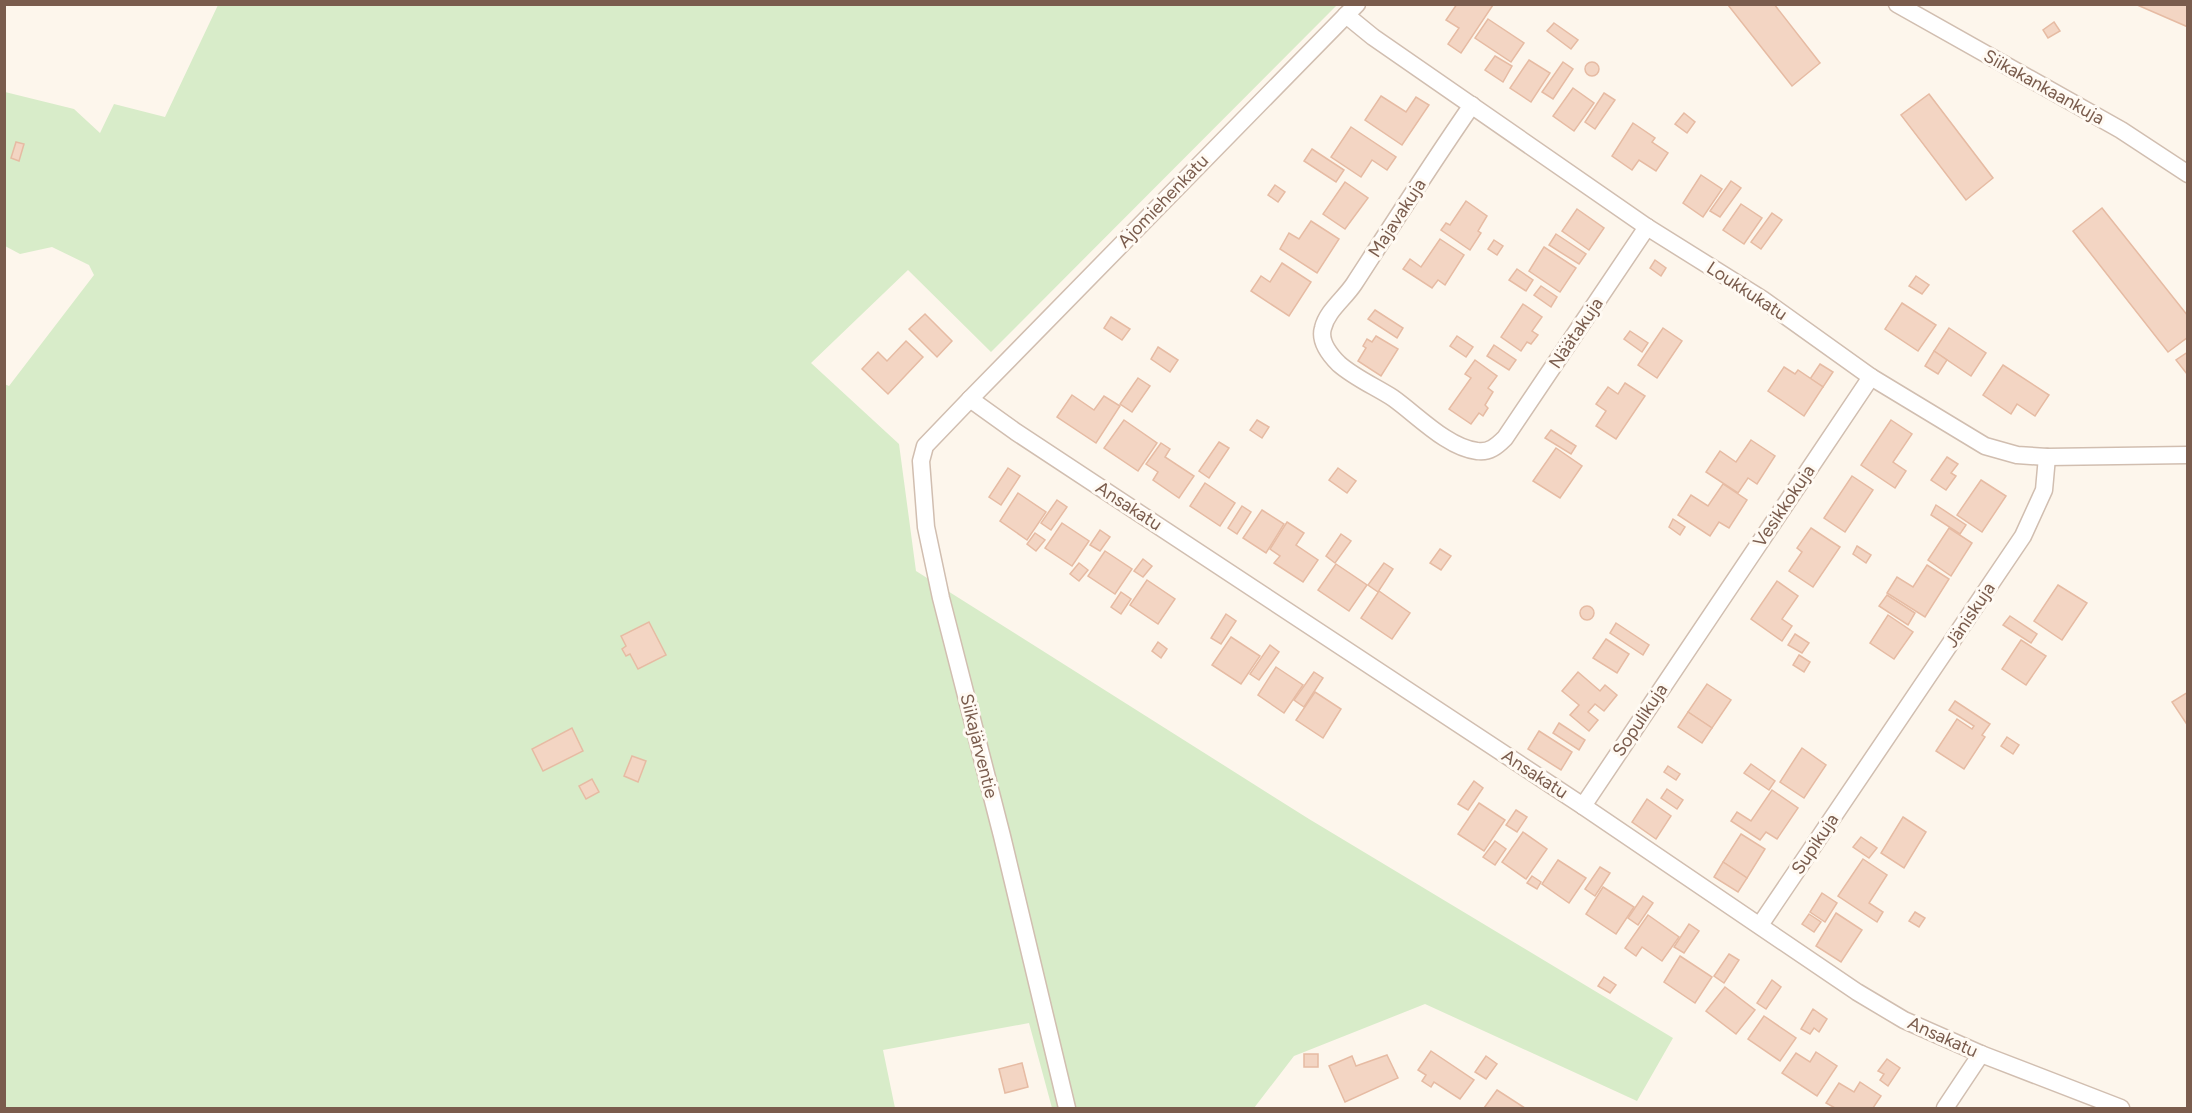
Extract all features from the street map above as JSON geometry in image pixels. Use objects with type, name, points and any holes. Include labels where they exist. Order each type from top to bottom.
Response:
[{"type":"street","name":"Siikakankaankuja","points":[[1897,4],[2121,130],[2187,174]]},
{"type":"street","name":"Loukkukatu","points":[[1351,10],[1373,37],[1647,227],[1762,299],[1871,377],[1984,446],[2016,455],[2047,457],[2187,455]]},
{"type":"street","name":"Ajomiehenkatu","points":[[970,399],[1351,10]]},
{"type":"street","name":"Majavakuja","points":[[1472,105],[1346,295],[1325,320],[1322,330],[1324,343],[1339,363],[1394,399],[1457,445],[1476,452],[1485,452],[1498,445],[1504,438]]},
{"type":"street","name":"Näätakuja","points":[[1504,438],[1647,227]]},
{"type":"street","name":"Vesikkokuja","points":[[1697,635],[1871,377]]},
{"type":"street","name":"Ansakatu","points":[[970,399],[1016,432],[1583,806],[1857,992],[1904,1020],[1981,1054],[2121,1108]]},
{"type":"street","name":"Siikajärventie","points":[[970,399],[925,446],[921,461],[926,527],[941,598],[1002,836],[1066,1108]]},
{"type":"street","name":"Jäniskuja","points":[[1869,762],[2023,536],[2044,490],[2047,457]]},
{"type":"street","name":"Sopulikuja","points":[[1583,806],[1697,635]]},
{"type":"street","name":"Supikuja","points":[[1760,925],[1869,762]]},
{"type":"street","points":[[1945,1108],[1981,1054]]},
{"type":"green space","points":[[218,5],[1337,5],[991,352],[908,270],[811,363],[899,444],[916,571],[1309,819],[1673,1038],[1637,1101],[1425,1004],[1294,1056],[1254,1108],[1052,1108],[1029,1023],[883,1050],[895,1108],[5,1108],[4,384],[9,386],[94,275],[89,265],[52,247],[20,254],[5,246],[5,92],[74,109],[100,133],[114,104],[165,117]]},
{"type":"building","points":[[1457,4],[1493,5],[1461,53],[1448,44],[1459,28],[1446,20]]},
{"type":"building","points":[[1774,4],[1820,63],[1792,86],[1728,5]]},
{"type":"building","points":[[2135,4],[2188,4],[2188,27]]},
{"type":"building","points":[[1488,19],[1524,43],[1511,62],[1475,38]]},
{"type":"building","points":[[2054,22],[2060,31],[2048,38],[2043,30]]},
{"type":"building","points":[[1554,23],[1578,40],[1571,49],[1547,31]]},
{"type":"building","points":[[1495,56],[1512,66],[1503,82],[1485,70]]},
{"type":"building","points":[[1529,60],[1550,73],[1531,102],[1510,88]]},
{"type":"building","points":[[1563,62],[1573,69],[1553,99],[1542,92]]},
{"type":"building","points":[[1592,62],[1597,64],[1599,69],[1597,74],[1592,76],[1587,74],[1585,69],[1587,64]]},
{"type":"building","points":[[1573,88],[1594,103],[1574,131],[1553,116]]},
{"type":"building","points":[[1604,93],[1615,100],[1595,129],[1585,122]]},
{"type":"building","points":[[1929,94],[1993,178],[1966,200],[1901,115]]},
{"type":"building","points":[[1381,96],[1406,112],[1416,97],[1429,105],[1402,145],[1365,120]]},
{"type":"building","points":[[1684,113],[1695,122],[1687,133],[1675,124]]},
{"type":"building","points":[[1633,123],[1655,138],[1652,142],[1668,153],[1656,171],[1639,160],[1632,170],[1612,156]]},
{"type":"building","points":[[1351,127],[1396,157],[1387,170],[1372,160],[1361,177],[1331,157]]},
{"type":"building","points":[[16,142],[24,144],[19,161],[11,158]]},
{"type":"building","points":[[1312,149],[1344,170],[1336,182],[1304,161]]},
{"type":"building","points":[[1701,175],[1722,189],[1703,217],[1683,203]]},
{"type":"building","points":[[1731,181],[1741,188],[1720,217],[1710,211]]},
{"type":"building","points":[[1345,182],[1368,198],[1345,229],[1323,214]]},
{"type":"building","points":[[1275,185],[1285,192],[1278,202],[1268,195]]},
{"type":"building","points":[[1466,201],[1487,216],[1478,231],[1481,233],[1470,250],[1441,230],[1446,223],[1450,225]]},
{"type":"building","points":[[1741,204],[1762,218],[1744,244],[1723,230]]},
{"type":"building","points":[[2102,208],[2188,316],[2188,337],[2168,352],[2073,231]]},
{"type":"building","points":[[1577,209],[1604,228],[1589,250],[1562,231]]},
{"type":"building","points":[[1772,213],[1782,220],[1761,249],[1751,242]]},
{"type":"building","points":[[1311,221],[1339,239],[1317,273],[1280,249],[1289,233],[1299,239]]},
{"type":"building","points":[[1556,234],[1586,254],[1579,264],[1549,245]]},
{"type":"building","points":[[1440,239],[1464,255],[1445,285],[1438,280],[1432,288],[1403,269],[1410,259],[1421,267]]},
{"type":"building","points":[[1494,240],[1503,246],[1497,255],[1488,249]]},
{"type":"building","points":[[1544,247],[1576,268],[1560,292],[1529,271]]},
{"type":"building","points":[[1655,260],[1666,268],[1661,276],[1650,268]]},
{"type":"building","points":[[1282,263],[1311,282],[1289,316],[1251,291],[1261,276],[1270,282]]},
{"type":"building","points":[[1517,269],[1533,280],[1526,291],[1509,280]]},
{"type":"building","points":[[1916,276],[1929,285],[1922,294],[1909,286]]},
{"type":"building","points":[[1541,286],[1557,297],[1551,307],[1534,295]]},
{"type":"building","points":[[1902,303],[1936,325],[1918,351],[1885,329]]},
{"type":"building","points":[[1523,304],[1542,317],[1532,331],[1538,335],[1531,344],[1527,342],[1521,351],[1501,337]]},
{"type":"building","points":[[1375,310],[1403,328],[1397,338],[1368,319]]},
{"type":"building","points":[[925,314],[952,341],[937,357],[909,329]]},
{"type":"building","points":[[1111,317],[1130,329],[1122,340],[1104,328]]},
{"type":"building","points":[[1663,328],[1682,341],[1657,378],[1638,365]]},
{"type":"building","points":[[1949,328],[1986,353],[1971,376],[1934,351]]},
{"type":"building","points":[[1630,331],[1648,343],[1642,352],[1624,339]]},
{"type":"building","points":[[1376,336],[1398,349],[1381,376],[1358,361],[1366,348],[1363,346],[1367,339],[1372,342]]},
{"type":"building","points":[[1457,336],[1473,347],[1466,357],[1450,346]]},
{"type":"building","points":[[906,341],[923,357],[888,394],[862,369],[878,352],[887,361]]},
{"type":"building","points":[[1494,345],[1516,360],[1509,370],[1487,356]]},
{"type":"building","points":[[1158,347],[1178,360],[1170,372],[1151,359]]},
{"type":"building","points":[[1934,351],[1947,360],[1938,374],[1925,366]]},
{"type":"building","points":[[2188,352],[2188,374],[2187,374],[2176,360]]},
{"type":"building","points":[[1475,360],[1497,376],[1488,388],[1493,392],[1485,405],[1488,408],[1483,416],[1479,413],[1471,424],[1449,409],[1471,378],[1465,374]]},
{"type":"building","points":[[1820,364],[1833,372],[1823,387],[1810,379]]},
{"type":"building","points":[[2003,365],[2049,395],[2035,416],[2017,404],[2011,414],[1983,395]]},
{"type":"building","points":[[1784,367],[1795,374],[1798,370],[1823,387],[1804,416],[1768,391]]},
{"type":"building","points":[[1138,378],[1150,386],[1132,412],[1120,404]]},
{"type":"building","points":[[1625,383],[1645,396],[1616,439],[1596,426],[1606,411],[1596,404],[1608,387],[1618,394]]},
{"type":"building","points":[[1072,395],[1094,410],[1104,396],[1120,406],[1096,443],[1057,417]]},
{"type":"building","points":[[1124,420],[1157,443],[1138,471],[1104,448]]},
{"type":"building","points":[[1257,420],[1269,427],[1262,438],[1250,430]]},
{"type":"building","points":[[1891,420],[1912,434],[1893,462],[1906,471],[1895,488],[1861,465]]},
{"type":"building","points":[[1551,430],[1576,446],[1571,454],[1545,438]]},
{"type":"building","points":[[1751,440],[1775,456],[1757,484],[1748,478],[1738,493],[1706,472],[1720,451],[1736,462]]},
{"type":"building","points":[[1219,442],[1229,448],[1209,478],[1199,471]]},
{"type":"building","points":[[1161,443],[1170,449],[1165,457],[1194,476],[1179,498],[1153,480],[1158,472],[1146,464]]},
{"type":"building","points":[[1556,448],[1582,466],[1560,498],[1533,481]]},
{"type":"building","points":[[1947,457],[1958,464],[1951,473],[1956,476],[1946,490],[1931,480]]},
{"type":"building","points":[[1008,468],[1020,476],[1001,505],[989,497]]},
{"type":"building","points":[[1338,468],[1356,481],[1347,493],[1329,480]]},
{"type":"building","points":[[1852,476],[1873,490],[1845,532],[1824,518]]},
{"type":"building","points":[[1981,480],[2006,496],[1982,532],[1957,515]]},
{"type":"building","points":[[1205,483],[1235,503],[1220,526],[1190,506]]},
{"type":"building","points":[[1723,484],[1747,500],[1729,528],[1719,522],[1710,536],[1678,515],[1691,495],[1708,506]]},
{"type":"building","points":[[1018,493],[1046,512],[1027,540],[1000,521]]},
{"type":"building","points":[[1057,500],[1067,507],[1051,530],[1041,523]]},
{"type":"building","points":[[1936,505],[1966,525],[1960,534],[1931,515]]},
{"type":"building","points":[[1242,506],[1251,512],[1237,534],[1228,528]]},
{"type":"building","points":[[1262,510],[1284,524],[1266,553],[1243,538]]},
{"type":"building","points":[[1673,519],[1685,527],[1680,535],[1669,527]]},
{"type":"building","points":[[1287,522],[1304,533],[1296,545],[1318,560],[1303,582],[1274,563],[1280,556],[1270,549]]},
{"type":"building","points":[[1062,523],[1089,541],[1072,566],[1045,548]]},
{"type":"building","points":[[1811,528],[1840,547],[1813,587],[1789,571],[1802,552],[1797,548]]},
{"type":"building","points":[[1949,528],[1972,543],[1951,576],[1928,560]]},
{"type":"building","points":[[1100,530],[1110,537],[1100,551],[1090,545]]},
{"type":"building","points":[[1035,533],[1045,540],[1036,551],[1027,544]]},
{"type":"building","points":[[1341,534],[1351,541],[1335,563],[1326,556]]},
{"type":"building","points":[[1857,546],[1871,555],[1866,563],[1853,554]]},
{"type":"building","points":[[1440,549],[1451,556],[1441,570],[1430,563]]},
{"type":"building","points":[[1105,551],[1132,569],[1115,594],[1088,576]]},
{"type":"building","points":[[1143,559],[1152,566],[1143,577],[1134,571]]},
{"type":"building","points":[[1079,563],[1088,570],[1079,581],[1070,574]]},
{"type":"building","points":[[1384,563],[1393,569],[1378,592],[1368,585]]},
{"type":"building","points":[[1336,564],[1367,585],[1349,611],[1318,590]]},
{"type":"building","points":[[1927,565],[1949,579],[1925,617],[1887,593],[1897,577],[1913,587]]},
{"type":"building","points":[[1147,580],[1175,599],[1158,624],[1130,605]]},
{"type":"building","points":[[1777,581],[1798,596],[1782,619],[1792,626],[1782,641],[1751,619]]},
{"type":"building","points":[[2058,585],[2087,603],[2062,640],[2034,621]]},
{"type":"building","points":[[1379,591],[1410,613],[1392,639],[1361,618]]},
{"type":"building","points":[[1121,592],[1131,599],[1121,614],[1111,607]]},
{"type":"building","points":[[1887,595],[1915,613],[1908,625],[1879,606]]},
{"type":"building","points":[[1587,606],[1592,608],[1594,613],[1592,618],[1587,620],[1582,618],[1580,613],[1582,608]]},
{"type":"building","points":[[1226,614],[1236,621],[1221,644],[1211,638]]},
{"type":"building","points":[[1888,615],[1913,632],[1894,659],[1870,643]]},
{"type":"building","points":[[2010,616],[2037,634],[2031,643],[2003,625]]},
{"type":"building","points":[[649,622],[666,655],[638,669],[630,654],[626,656],[622,649],[626,646],[621,636]]},
{"type":"building","points":[[1616,623],[1649,645],[1643,655],[1610,633]]},
{"type":"building","points":[[1795,634],[1809,643],[1802,653],[1788,645]]},
{"type":"building","points":[[1231,637],[1260,656],[1241,684],[1212,665]]},
{"type":"building","points":[[1606,639],[1629,654],[1617,673],[1593,658]]},
{"type":"building","points":[[2021,640],[2046,656],[2026,685],[2002,669]]},
{"type":"building","points":[[1158,642],[1167,649],[1161,658],[1152,651]]},
{"type":"building","points":[[1270,645],[1279,652],[1259,680],[1250,674]]},
{"type":"building","points":[[1799,655],[1810,662],[1804,672],[1793,665]]},
{"type":"building","points":[[1276,667],[1303,685],[1284,713],[1258,695]]},
{"type":"building","points":[[1314,672],[1323,678],[1304,707],[1294,700]]},
{"type":"building","points":[[1578,672],[1600,691],[1605,685],[1617,695],[1604,711],[1595,704],[1588,712],[1598,720],[1589,731],[1570,715],[1579,705],[1562,691]]},
{"type":"building","points":[[1707,684],[1731,700],[1712,728],[1688,712]]},
{"type":"building","points":[[1315,692],[1341,709],[1323,738],[1296,720]]},
{"type":"building","points":[[2188,692],[2188,726],[2172,702]]},
{"type":"building","points":[[1955,701],[1990,724],[1982,735],[1985,737],[1964,769],[1936,751],[1957,719],[1972,729],[1974,726],[1949,710]]},
{"type":"building","points":[[1688,712],[1712,728],[1702,743],[1678,727]]},
{"type":"building","points":[[1559,723],[1585,740],[1579,750],[1553,733]]},
{"type":"building","points":[[572,728],[583,751],[543,771],[532,749]]},
{"type":"building","points":[[1539,731],[1572,752],[1561,770],[1528,749]]},
{"type":"building","points":[[2007,737],[2019,745],[2013,754],[2001,746]]},
{"type":"building","points":[[1802,748],[1826,765],[1804,798],[1780,782]]},
{"type":"building","points":[[632,756],[646,761],[638,782],[624,776]]},
{"type":"building","points":[[1751,764],[1775,781],[1769,790],[1744,773]]},
{"type":"building","points":[[1668,766],[1680,774],[1676,780],[1664,772]]},
{"type":"building","points":[[592,779],[599,792],[586,799],[579,786]]},
{"type":"building","points":[[1474,781],[1483,788],[1468,810],[1458,804]]},
{"type":"building","points":[[1667,789],[1683,800],[1677,809],[1661,798]]},
{"type":"building","points":[[1772,790],[1798,808],[1777,839],[1766,832],[1760,840],[1731,821],[1737,812],[1751,821]]},
{"type":"building","points":[[1647,799],[1671,816],[1656,839],[1632,822]]},
{"type":"building","points":[[1479,803],[1505,820],[1484,851],[1458,834]]},
{"type":"building","points":[[1516,810],[1527,817],[1517,832],[1506,825]]},
{"type":"building","points":[[1903,817],[1926,832],[1904,868],[1881,853]]},
{"type":"building","points":[[1523,832],[1547,849],[1526,879],[1502,862]]},
{"type":"building","points":[[1741,834],[1765,849],[1747,878],[1723,862]]},
{"type":"building","points":[[1861,837],[1877,848],[1869,858],[1853,847]]},
{"type":"building","points":[[1495,841],[1506,849],[1495,865],[1483,857]]},
{"type":"building","points":[[1863,859],[1887,875],[1869,903],[1883,912],[1877,922],[1838,896]]},
{"type":"building","points":[[1558,860],[1586,878],[1569,903],[1542,884]]},
{"type":"building","points":[[1723,862],[1747,878],[1738,892],[1714,877]]},
{"type":"building","points":[[1600,867],[1610,873],[1595,896],[1585,889]]},
{"type":"building","points":[[1532,876],[1541,882],[1537,889],[1527,883]]},
{"type":"building","points":[[1603,887],[1634,907],[1616,934],[1586,914]]},
{"type":"building","points":[[1822,893],[1837,903],[1825,922],[1810,912]]},
{"type":"building","points":[[1643,896],[1653,903],[1638,925],[1628,918]]},
{"type":"building","points":[[1915,912],[1925,918],[1919,927],[1909,921]]},
{"type":"building","points":[[1836,913],[1862,930],[1841,962],[1816,946]]},
{"type":"building","points":[[1809,914],[1821,922],[1814,932],[1802,924]]},
{"type":"building","points":[[1648,915],[1679,937],[1662,961],[1642,947],[1636,956],[1625,948]]},
{"type":"building","points":[[1689,924],[1699,931],[1684,953],[1674,947]]},
{"type":"building","points":[[1729,954],[1739,960],[1724,983],[1714,976]]},
{"type":"building","points":[[1680,956],[1712,977],[1695,1003],[1664,982]]},
{"type":"building","points":[[1604,977],[1616,985],[1610,993],[1598,986]]},
{"type":"building","points":[[1772,980],[1781,987],[1766,1009],[1757,1003]]},
{"type":"building","points":[[1725,987],[1755,1010],[1736,1034],[1706,1011]]},
{"type":"building","points":[[1813,1009],[1827,1019],[1819,1032],[1814,1028],[1810,1034],[1801,1029]]},
{"type":"building","points":[[1764,1016],[1796,1038],[1780,1061],[1748,1039]]},
{"type":"building","points":[[1431,1051],[1474,1080],[1460,1099],[1434,1082],[1431,1087],[1422,1081],[1426,1075],[1418,1070]]},
{"type":"building","points":[[1816,1052],[1837,1066],[1817,1096],[1782,1073],[1796,1053],[1810,1062]]},
{"type":"building","points":[[1304,1054],[1318,1054],[1318,1067],[1304,1067]]},
{"type":"building","points":[[1387,1055],[1398,1078],[1345,1102],[1329,1066],[1352,1056],[1356,1066]]},
{"type":"building","points":[[1486,1056],[1497,1064],[1486,1079],[1475,1072]]},
{"type":"building","points":[[1887,1059],[1900,1068],[1888,1086],[1880,1080],[1884,1074],[1878,1071]]},
{"type":"building","points":[[1022,1063],[1028,1087],[1005,1093],[999,1069]]},
{"type":"building","points":[[1860,1082],[1881,1096],[1873,1108],[1835,1108],[1826,1103],[1839,1083],[1854,1092]]},
{"type":"building","points":[[1497,1090],[1525,1108],[1484,1108]]}]
